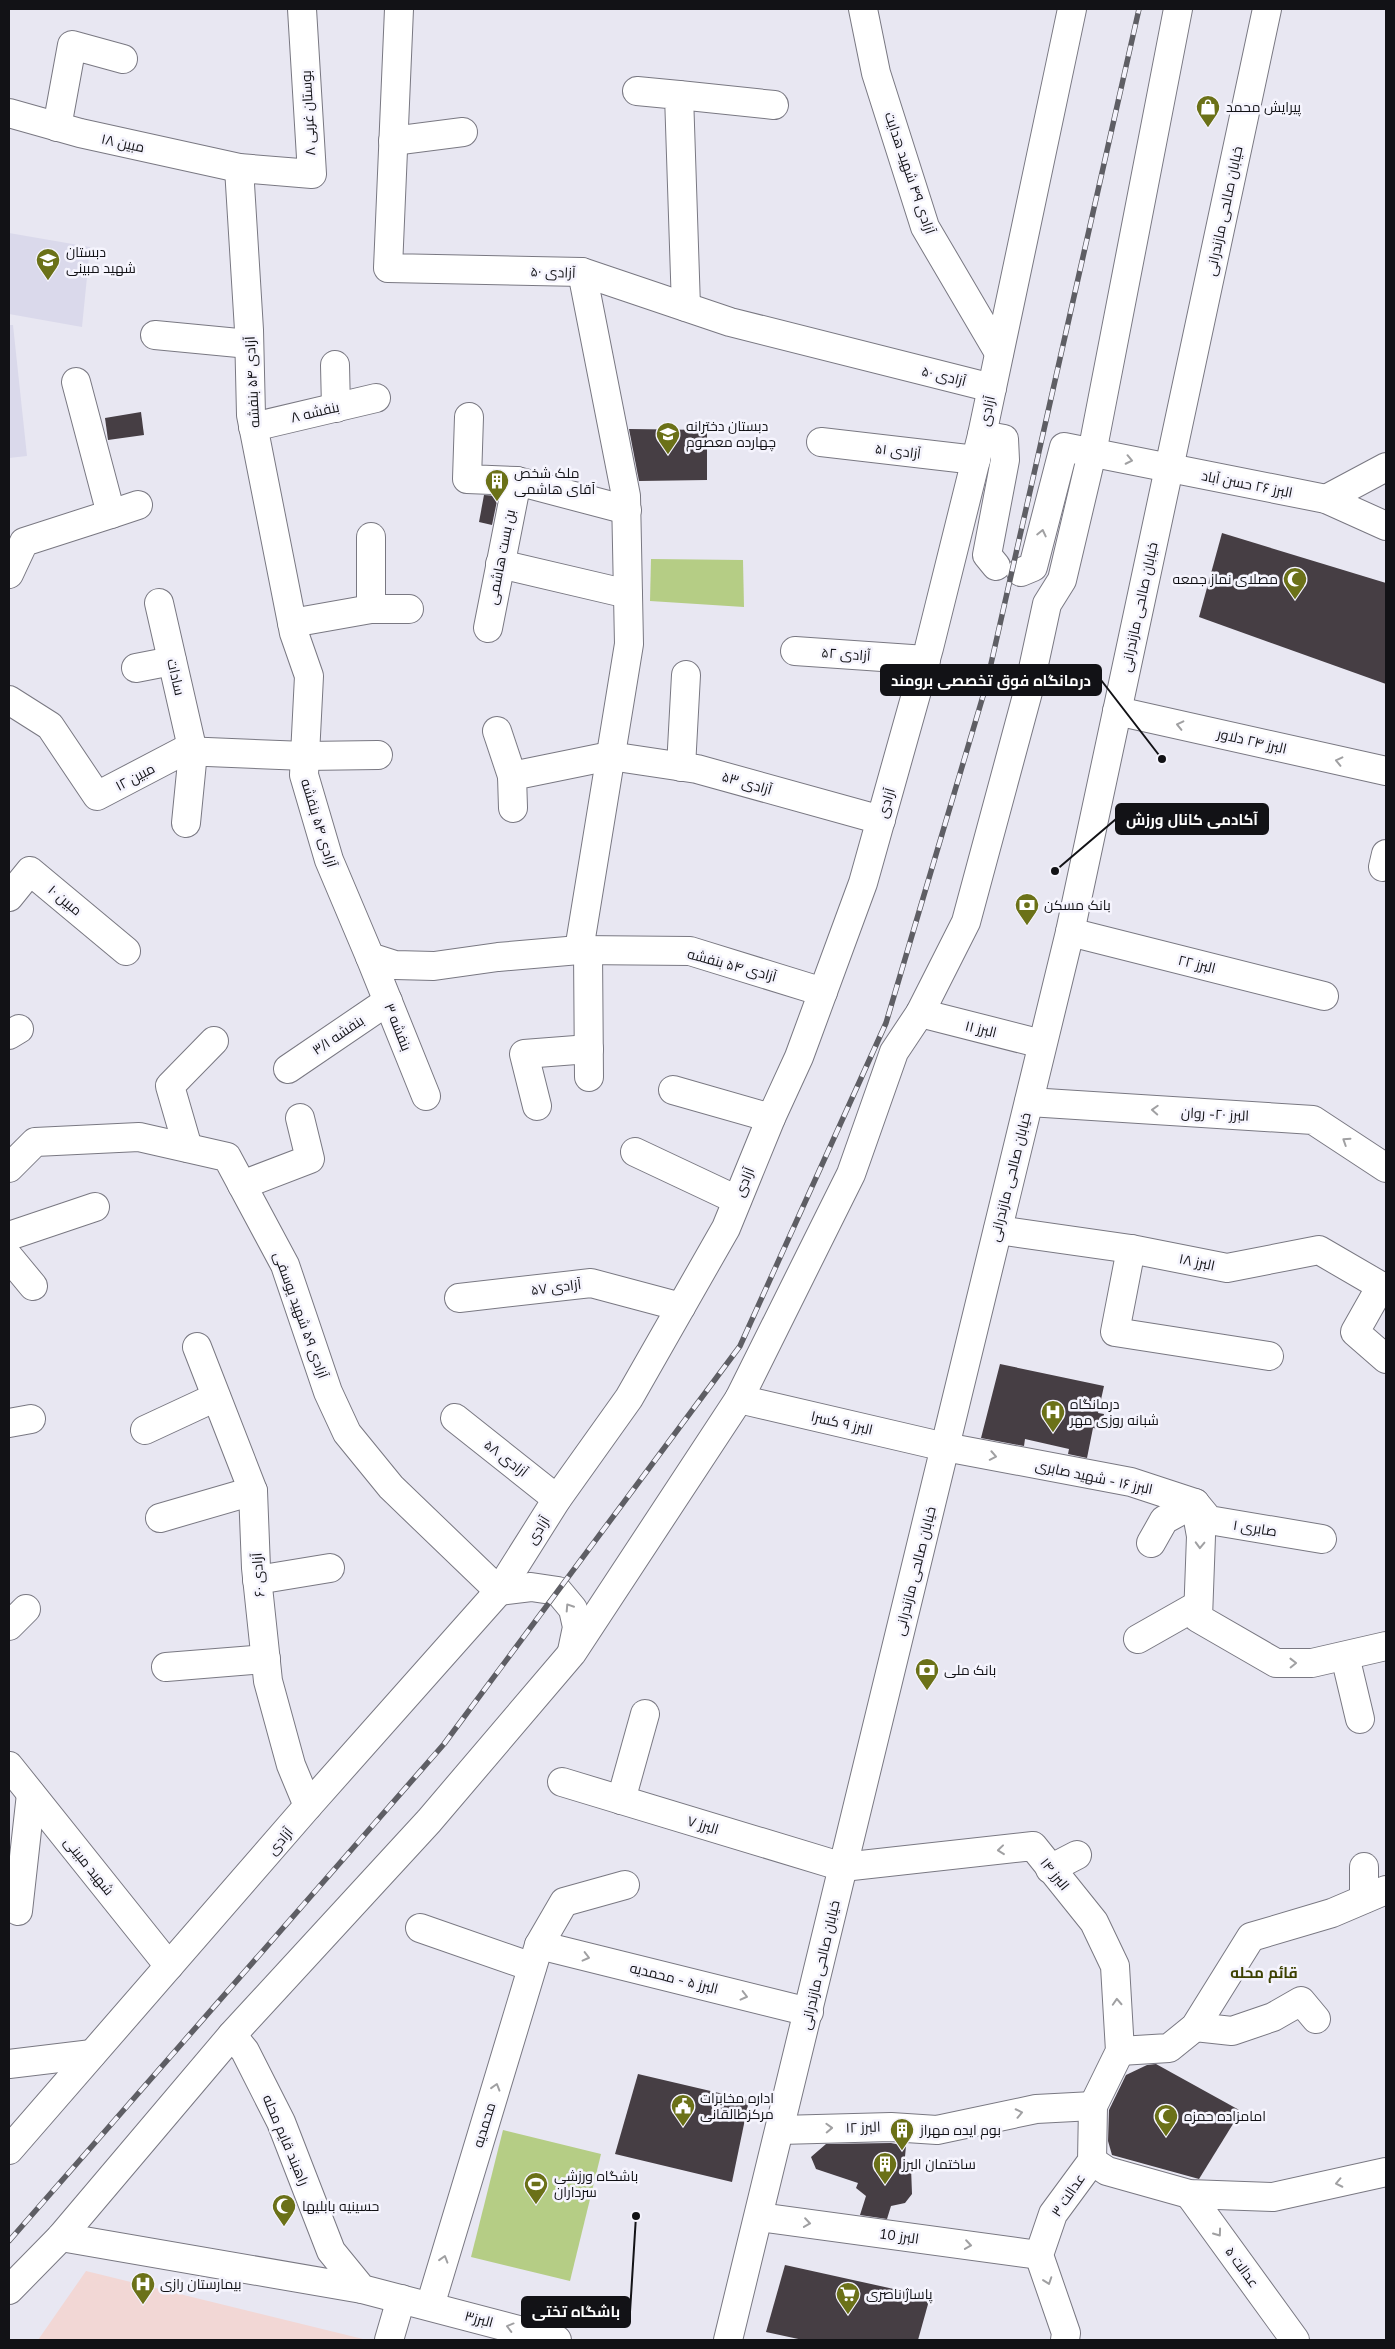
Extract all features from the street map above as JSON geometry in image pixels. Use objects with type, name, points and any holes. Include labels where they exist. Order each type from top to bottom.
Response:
[{"type":"street","name":"بوستان غربی ۸","points":[[239,168],[312,174],[302,9]]},
{"type":"street","name":"آزادی ۵۰","points":[[399,9],[388,268],[582,272],[730,322],[992,388]]},
{"type":"street","name":"آزادی ۴۹ شهید هدایت","points":[[863,9],[876,73],[925,227],[999,353]]},
{"type":"street","name":"آزادی","points":[[9,2150],[308,1806],[499,1591],[557,1499],[629,1398],[726,1228],[770,1118],[799,1057],[864,883],[926,660],[979,448],[1072,9]]},
{"type":"street","points":[[9,2290],[61,2237],[232,2035],[429,1821],[572,1653],[739,1399],[851,1174],[894,1052],[920,1013],[966,922],[1028,692],[1046,604],[1062,580],[1092,453],[1178,9]]},
{"type":"street","name":"خیابان صالحی مازندرانی","points":[[728,2340],[1070,932],[1268,9]]},
{"type":"street","points":[[57,126],[72,45],[123,59]]},
{"type":"street","points":[[638,90],[774,105]]},
{"type":"street","points":[[679,95],[686,307]]},
{"type":"street","name":"مبین ۱۸","points":[[9,113],[239,168]]},
{"type":"street","points":[[393,141],[463,132]]},
{"type":"street","name":"آزادی ۵۴ بنفشه","points":[[239,168],[253,427],[292,623],[309,676],[304,775],[329,860],[370,957],[395,965],[434,966],[498,957],[584,950],[690,952],[822,992]]},
{"type":"street","points":[[582,272],[626,496],[629,644],[610,756],[584,950],[589,1077]]},
{"type":"street","points":[[155,335],[249,344]]},
{"type":"street","points":[[335,365],[336,408]]},
{"type":"street","points":[[76,382],[111,514]]},
{"type":"street","name":"بنفشه ۸","points":[[253,427],[376,398]]},
{"type":"street","points":[[469,417],[467,479],[517,481],[627,510]]},
{"type":"street","name":"آزادی ۵۱","points":[[820,442],[979,448],[1004,439],[1005,460],[987,555],[1008,569]]},
{"type":"street","name":"البرز ۲۶ حسن آباد","points":[[1008,569],[1033,567],[1061,457],[1092,453],[1326,499],[1386,526]]},
{"type":"street","points":[[1326,499],[1386,467]]},
{"type":"street","name":"بن بست هاشمی","points":[[488,628],[517,481]]},
{"type":"street","points":[[9,574],[24,542],[138,505]]},
{"type":"street","points":[[371,537],[371,609]]},
{"type":"street","points":[[500,564],[628,594]]},
{"type":"street","name":"سادات","points":[[158,603],[193,752],[186,823]]},
{"type":"street","points":[[292,623],[371,609],[409,609]]},
{"type":"street","name":"آزادی ۵۲","points":[[795,651],[926,660]]},
{"type":"street","points":[[136,668],[172,661]]},
{"type":"street","points":[[681,767],[686,676]]},
{"type":"street","name":"مبین ۱۲","points":[[9,700],[50,726],[97,796],[183,752],[305,756],[378,755]]},
{"type":"street","name":"البرز ۲۴ دلاور","points":[[1117,711],[1386,772]]},
{"type":"street","points":[[497,731],[512,776],[512,808]]},
{"type":"street","points":[[512,776],[610,756]]},
{"type":"street","name":"آزادی ۵۳","points":[[610,756],[697,769],[881,820]]},
{"type":"street","name":"مبین ۱۰","points":[[9,897],[30,871],[126,951]]},
{"type":"street","name":"البرز ۲۲","points":[[1070,932],[1324,996]]},
{"type":"street","name":"بنفشه ۳","points":[[370,957],[426,1096]]},
{"type":"street","name":"بنفشه ۳/۱","points":[[288,1069],[388,1001]]},
{"type":"street","name":"البرز ۱۱","points":[[920,1013],[1042,1044]]},
{"type":"street","points":[[188,1148],[170,1086],[214,1041]]},
{"type":"street","points":[[537,1106],[524,1054],[589,1048]]},
{"type":"street","points":[[672,1090],[770,1118]]},
{"type":"street","name":"البرز ۲۰- روان","points":[[1029,1102],[1313,1120],[1386,1168]]},
{"type":"street","points":[[242,1185],[310,1159],[300,1118]]},
{"type":"street","name":"آزادی ۵۹ شهید یوسفی","points":[[11,1158],[35,1142],[139,1138],[227,1157],[285,1265],[328,1392],[348,1433],[391,1487],[499,1591]]},
{"type":"street","points":[[635,1152],[737,1200]]},
{"type":"street","points":[[9,1236],[95,1207]]},
{"type":"street","name":"البرز ۱۸","points":[[998,1230],[1131,1249],[1227,1268],[1319,1250],[1384,1287]]},
{"type":"street","points":[[1131,1249],[1115,1332],[1269,1356]]},
{"type":"street","points":[[9,1257],[33,1286]]},
{"type":"street","name":"آزادی ۵۷","points":[[459,1298],[591,1283],[681,1307]]},
{"type":"street","points":[[1384,1287],[1355,1332],[1386,1359]]},
{"type":"street","name":"آزادی ۶۰","points":[[197,1348],[254,1491],[258,1580],[268,1681],[290,1765],[308,1806]]},
{"type":"street","points":[[145,1430],[216,1397]]},
{"type":"street","name":"البرز ۹ کسرا","points":[[739,1399],[945,1446]]},
{"type":"street","name":"آزادی ۵۸","points":[[455,1418],[557,1499]]},
{"type":"street","name":"البرز ۱۶ - شهید صابری","points":[[945,1446],[1131,1482],[1195,1503]]},
{"type":"street","points":[[160,1518],[254,1491]]},
{"type":"street","points":[[1151,1542],[1164,1520],[1195,1503],[1200,1536],[1198,1618],[1276,1663],[1312,1662],[1386,1646]]},
{"type":"street","name":"صابری ۱","points":[[1195,1503],[1209,1520],[1322,1539]]},
{"type":"street","points":[[258,1580],[330,1568]]},
{"type":"street","points":[[499,1591],[531,1587],[558,1591],[573,1609],[577,1627],[572,1653]]},
{"type":"street","points":[[1138,1639],[1198,1605]]},
{"type":"street","points":[[1345,1656],[1360,1719]]},
{"type":"street","points":[[166,1667],[266,1659]]},
{"type":"street","points":[[621,1800],[645,1714]]},
{"type":"street","name":"شهید مبینی","points":[[9,1766],[169,1966]]},
{"type":"street","name":"البرز ۷","points":[[562,1782],[844,1867]]},
{"type":"street","points":[[18,1911],[31,1794]]},
{"type":"street","name":"البرز ۱۴","points":[[844,1867],[1033,1840],[1050,1869],[1094,1922],[1115,1966],[1120,2051],[1093,2106]]},
{"type":"street","points":[[1050,1869],[1077,1855]]},
{"type":"street","points":[[1120,2051],[1169,2048],[1194,2027],[1251,1937],[1332,1913],[1375,1895],[1364,1868]]},
{"type":"street","name":"محمدیه","points":[[430,2306],[535,1956],[564,1902],[625,1884]]},
{"type":"street","name":"البرز ۵ - محمدیه","points":[[420,1928],[535,1956],[809,2012]]},
{"type":"street","points":[[1194,2027],[1232,2032],[1273,2017],[1302,2001],[1316,2019]]},
{"type":"street","name":"راهبند قایم محله","points":[[232,2035],[246,2051],[281,2122],[331,2251],[362,2289]]},
{"type":"street","points":[[9,2064],[92,2054]]},
{"type":"street","name":"البرز ۱۲","points":[[780,2130],[891,2126],[937,2130],[1036,2109],[1093,2106]]},
{"type":"street","name":"عدالت ۳","points":[[1039,2255],[1053,2214],[1092,2161],[1093,2106]]},
{"type":"street","points":[[1092,2161],[1108,2171],[1189,2194],[1273,2197],[1386,2172]]},
{"type":"street","name":"عدالت ۵","points":[[1189,2194],[1295,2340]]},
{"type":"street","name":"البرز 10","points":[[759,2217],[1039,2255]]},
{"type":"street","points":[[61,2237],[362,2289],[430,2306]]},
{"type":"street","points":[[1039,2255],[1072,2338]]},
{"type":"street","points":[[389,2340],[401,2299]]},
{"type":"street","name":"البرز۳","points":[[430,2306],[557,2340]]},
{"type":"shaded area","name":"دبستان شهید مبینی","points":[[9,233],[90,247],[82,327],[9,314]]},
{"type":"shaded area","points":[[9,325],[13,325],[27,456],[9,458]]},
{"type":"shaded area","name":"بیمارستان رازی","points":[[86,2271],[363,2339],[38,2340]]},
{"type":"green space","points":[[651,559],[743,560],[744,607],[650,601]]},
{"type":"green space","name":"باشگاه ورزشی سرداران","points":[[503,2130],[601,2154],[570,2281],[471,2257]]},
{"type":"building","points":[[141,412],[144,435],[108,440],[105,418]]},
{"type":"building","name":"دبستان دخترانه چهارده معصوم","points":[[629,429],[707,430],[707,480],[639,481]]},
{"type":"building","points":[[484,495],[498,496],[492,525],[479,522]]},
{"type":"building","name":"مصلای نماز جمعه","points":[[1222,533],[1386,583],[1386,684],[1199,617]]},
{"type":"building","points":[[1000,1364],[1104,1386],[1098,1413],[1104,1414],[1101,1429],[1093,1428],[1087,1458],[1068,1454],[1069,1449],[1025,1439],[1024,1446],[981,1438]]},
{"type":"building","name":"امامزاده حمزه","points":[[1156,2064],[1241,2111],[1199,2179],[1112,2155],[1108,2141],[1109,2110],[1126,2075],[1147,2065]]},
{"type":"building","name":"اداره مخابرات مرکزطالقانی","points":[[638,2074],[749,2100],[732,2182],[615,2154]]},
{"type":"building","name":"ساختمان البرز","points":[[891,2143],[906,2146],[904,2167],[911,2167],[912,2194],[905,2203],[891,2206],[887,2219],[860,2215],[866,2196],[856,2188],[858,2183],[816,2169],[811,2157],[826,2144]]},
{"type":"building","name":"پاساژ ناصری","points":[[785,2265],[930,2297],[918,2340],[803,2340],[766,2332]]},
{"type":"railway","points":[[9,2241],[444,1744],[740,1346],[886,1023],[986,686],[1139,9]]},
{"type":"place","name":"پیرایش محمد","points":[[1208,128]]},
{"type":"place","name":"دبستان شهید مبینی","points":[[48,281]]},
{"type":"place","name":"دبستان دخترانه چهارده معصوم","points":[[668,455]]},
{"type":"place","name":"ملک شخص آقای هاشمی","points":[[497,502]]},
{"type":"place","name":"مصلای نماز جمعه","points":[[1295,600]]},
{"type":"place","name":"درمانگاه فوق تخصصی برومند","points":[[1162,759]]},
{"type":"place","name":"آکادمی کانال ورزش","points":[[1055,871]]},
{"type":"place","name":"بانک مسکن","points":[[1027,926]]},
{"type":"place","name":"درمانگاه شبانه روزی مهر","points":[[1053,1433]]},
{"type":"place","name":"بانک ملی","points":[[927,1691]]},
{"type":"place","name":"اداره مخابرات مرکزطالقانی","points":[[683,2127]]},
{"type":"place","name":"امامزاده حمزه","points":[[1166,2137]]},
{"type":"place","name":"بوم ایده مهراز","points":[[902,2151]]},
{"type":"place","name":"ساختمان البرز","points":[[885,2185]]},
{"type":"place","name":"باشگاه ورزشی سرداران","points":[[536,2205]]},
{"type":"place","name":"باشگاه تختی","points":[[636,2216]]},
{"type":"place","name":"حسینیه بابلیها","points":[[284,2227]]},
{"type":"place","name":"بیمارستان رازی","points":[[143,2305]]},
{"type":"place","name":"پاساژ ناصری","points":[[848,2315]]},
{"type":"district","name":"قائم محله","points":[[1264,1972]]}]
